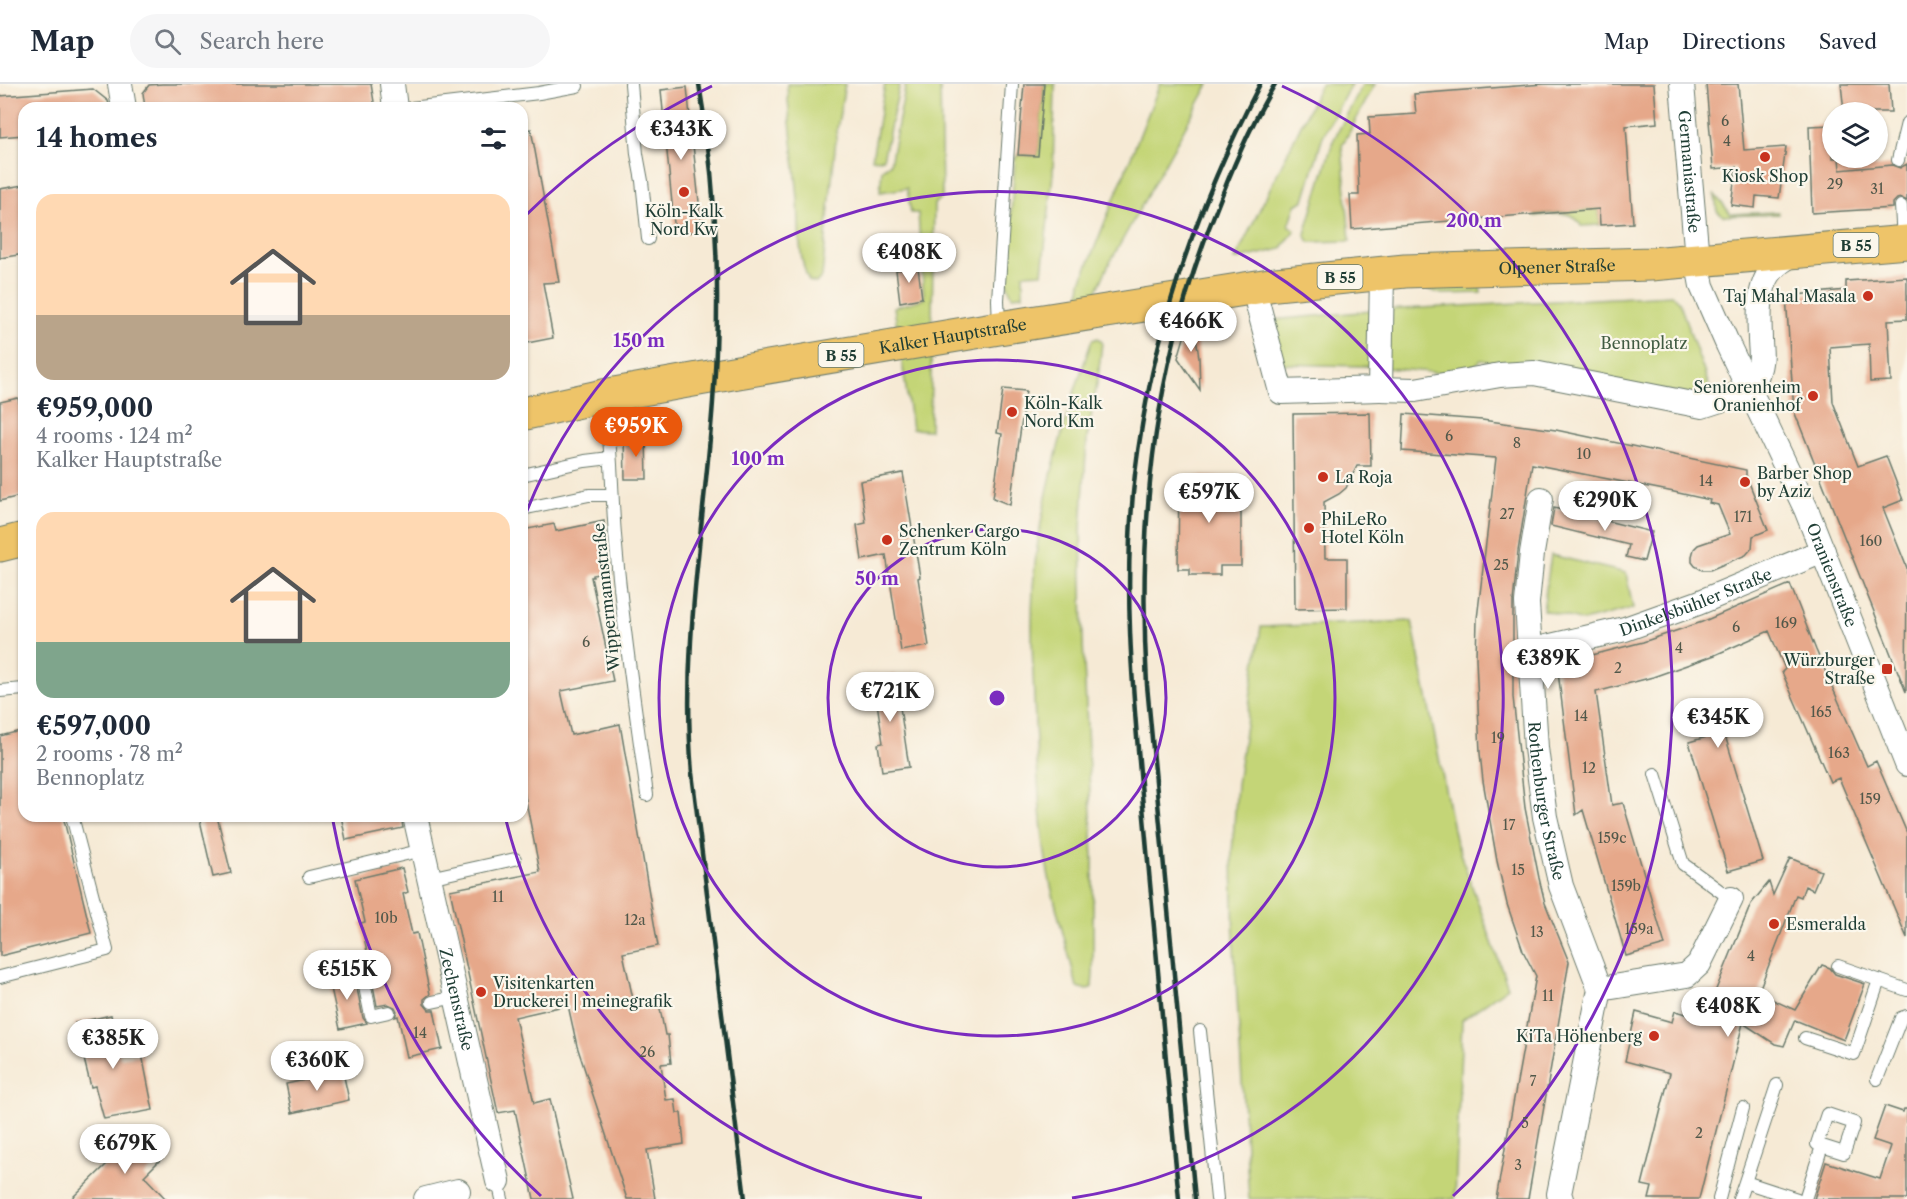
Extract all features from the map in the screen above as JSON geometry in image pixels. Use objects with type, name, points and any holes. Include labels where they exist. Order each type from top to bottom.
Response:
[{"type":"main road","name":"Olpener Straße","points":[[1208,295],[1256,287],[1382,273],[1651,264],[1905,242]]},
{"type":"main road","name":"Kalker Hauptstraße","points":[[528,413],[603,396],[999,328],[1208,295]]},
{"type":"main road","points":[[0,545],[18,540]]},
{"type":"street","points":[[120,84],[123,102]]},
{"type":"street","points":[[392,84],[394,102]]},
{"type":"street","name":"Germaniastraße","points":[[1682,84],[1697,259]]},
{"type":"street","points":[[1256,287],[1258,305],[1281,392],[1415,390],[1500,375],[1534,373],[1702,406],[1751,390],[1761,363],[1759,312],[1764,284],[1771,270],[1781,260],[1806,252]]},
{"type":"street","name":"Oranienstraße","points":[[1697,259],[1702,285],[1806,509],[1907,764]]},
{"type":"street","points":[[1380,389],[1382,273]]},
{"type":"street","name":"Rothenburger Straße","points":[[1541,499],[1527,603],[1536,748],[1545,817],[1561,886],[1600,989]]},
{"type":"street","name":"Dinkelsbühler Straße","points":[[1529,651],[1625,629],[1698,603],[1823,551]]},
{"type":"street","name":"Zechenstraße","points":[[416,822],[500,1190]]},
{"type":"street","points":[[1561,1199],[1559,1194],[1600,989],[1687,975],[1699,964],[1731,899]]},
{"type":"street","points":[[426,1199],[458,1191]]},
{"type":"lane","points":[[631,84],[648,238]]},
{"type":"lane","points":[[999,328],[998,300],[1012,84]]},
{"type":"lane","points":[[463,102],[540,93],[577,86]]},
{"type":"lane","points":[[1898,160],[1907,123]]},
{"type":"lane","points":[[1901,206],[1905,242]]},
{"type":"lane","name":"Wippermannstraße","points":[[603,396],[608,420],[622,610],[647,795]]},
{"type":"lane","points":[[528,474],[610,458]]},
{"type":"lane","points":[[528,508],[589,495],[612,495]]},
{"type":"lane","points":[[0,691],[18,690]]},
{"type":"lane","points":[[1655,774],[1683,864],[1731,899]]},
{"type":"lane","points":[[0,977],[107,950],[74,822]]},
{"type":"lane","points":[[309,877],[423,850]]},
{"type":"lane","points":[[429,878],[515,859]]},
{"type":"lane","points":[[1838,966],[1907,990]]},
{"type":"lane","points":[[363,976],[371,1016],[389,1012]]},
{"type":"lane","points":[[1804,1038],[1854,1054],[1879,980]]},
{"type":"lane","points":[[432,1002],[456,997]]},
{"type":"lane","points":[[1877,1080],[1901,1018],[1907,1016]]},
{"type":"lane","points":[[1200,1031],[1217,1199]]},
{"type":"lane","points":[[1739,1199],[1777,1085]]},
{"type":"lane","points":[[1719,1199],[1743,1108]]},
{"type":"lane","points":[[1804,1199],[1822,1146]]},
{"type":"lane","points":[[1744,1182],[1797,1199]]},
{"type":"green space","points":[[787,84],[845,84],[837,129],[822,276],[816,283],[809,281],[802,261]]},
{"type":"green space","points":[[885,84],[900,84],[883,159],[872,159]]},
{"type":"green space","points":[[906,84],[940,84],[942,198],[934,204],[930,430],[912,429],[894,307],[924,299],[918,213],[911,213],[907,188],[880,192],[882,169],[890,164]]},
{"type":"green space","points":[[1044,84],[1055,84],[1053,174],[1042,273],[1023,274],[1023,295],[1012,296],[1008,286],[1007,268],[1015,159],[1018,155],[1038,156]]},
{"type":"green space","points":[[1160,84],[1209,84],[1108,266],[1091,304],[1079,302],[1081,282]]},
{"type":"green space","points":[[1321,84],[1351,84],[1323,136],[1304,200],[1296,205],[1289,225],[1295,230],[1281,249],[1235,260]]},
{"type":"green space","points":[[1363,84],[1375,84],[1342,146],[1350,241],[1309,242],[1305,234],[1333,141]]},
{"type":"green space","points":[[1715,195],[1731,214],[1778,212],[1779,214],[1723,216],[1717,211]]},
{"type":"green space","points":[[1599,209],[1600,225],[1581,226],[1568,214],[1536,216],[1536,214]]},
{"type":"green space","points":[[1417,286],[1480,287],[1481,293],[1442,294]]},
{"type":"green space","name":"Bennoplatz","points":[[1673,295],[1679,302],[1712,394],[1702,397],[1481,360],[1464,375],[1363,366],[1281,364],[1272,320],[1383,310]]},
{"type":"green space","points":[[1098,338],[1102,342],[1087,438],[1081,529],[1083,642],[1093,858],[1093,974],[1092,987],[1087,990],[1077,987],[1052,891],[1046,858],[1038,781],[1032,618],[1036,555],[1045,500],[1083,367],[1092,340]]},
{"type":"green space","points":[[1551,555],[1626,573],[1633,608],[1583,621],[1543,610]]},
{"type":"green space","points":[[1412,621],[1455,839],[1508,987],[1462,1020],[1455,1199],[1249,1199],[1234,947],[1232,853],[1237,784],[1261,627]]},
{"type":"building","points":[[371,84],[374,102],[144,102],[143,93],[149,85]]},
{"type":"building","points":[[1024,84],[1044,84],[1038,156],[1018,155]]},
{"type":"building","points":[[1544,84],[1654,84],[1657,123],[1626,126],[1633,223],[1600,225],[1599,209],[1352,229],[1350,195],[1359,195],[1357,135],[1370,134],[1369,117],[1416,114],[1414,94]]},
{"type":"building","points":[[1706,84],[1738,84],[1744,150],[1786,147],[1779,198],[1756,196],[1755,208],[1731,205],[1736,167],[1713,169]]},
{"type":"building","points":[[1841,84],[1889,84],[1891,112],[1888,112],[1888,102],[1843,102]]},
{"type":"building","points":[[687,87],[702,231],[675,234],[661,90]]},
{"type":"building","points":[[93,89],[108,102],[18,102],[18,136],[0,137],[0,96]]},
{"type":"building","points":[[1822,125],[1822,168],[1840,168],[1840,170],[1888,168],[1888,165],[1892,165],[1900,168],[1907,164],[1907,201],[1897,199],[1893,203],[1893,208],[1812,213],[1809,126]]},
{"type":"building","points":[[528,129],[531,129],[559,282],[543,283],[553,338],[528,343]]},
{"type":"building","points":[[18,186],[18,255],[0,258],[0,189]]},
{"type":"building","points":[[918,267],[922,298],[900,302],[896,270]]},
{"type":"building","points":[[1907,277],[1907,319],[1888,320],[1891,381],[1870,382],[1869,344],[1830,347],[1833,402],[1858,466],[1886,456],[1903,500],[1883,508],[1907,568],[1906,692],[1794,411],[1786,296],[1846,290],[1846,281]]},
{"type":"building","points":[[1193,316],[1199,358],[1200,390],[1178,358],[1190,317]]},
{"type":"building","points":[[1003,389],[1026,391],[1010,505],[993,498],[1002,434],[997,433]]},
{"type":"building","points":[[18,398],[18,496],[0,501],[0,402]]},
{"type":"building","name":"PhiLeRo Hotel Köln","points":[[1370,413],[1371,466],[1357,466],[1346,488],[1324,502],[1325,558],[1347,558],[1347,608],[1295,609],[1293,414]]},
{"type":"building","points":[[1404,414],[1482,420],[1556,430],[1746,470],[1768,530],[1753,536],[1752,548],[1746,555],[1710,570],[1702,570],[1692,562],[1694,549],[1698,545],[1730,534],[1718,505],[1709,503],[1710,500],[1532,464],[1518,551],[1513,602],[1513,697],[1525,808],[1539,878],[1545,903],[1569,962],[1528,1199],[1496,1199],[1536,976],[1523,951],[1507,904],[1497,861],[1480,753],[1476,658],[1477,619],[1496,458],[1402,451]]},
{"type":"building","points":[[646,436],[647,479],[625,479],[624,437]]},
{"type":"building","name":"Schenker Cargo Zentrum Köln","points":[[903,473],[929,646],[901,651],[886,555],[862,560],[857,525],[866,523],[860,481]]},
{"type":"building","points":[[1179,476],[1226,477],[1241,482],[1241,566],[1220,566],[1220,575],[1190,575],[1190,569],[1178,569]]},
{"type":"building","points":[[1554,508],[1652,532],[1644,561],[1626,557],[1629,545],[1551,526]]},
{"type":"building","points":[[604,521],[609,572],[591,577],[613,681],[561,691],[571,735],[620,724],[658,946],[623,953],[635,1008],[659,1003],[665,1035],[668,1035],[671,1063],[661,1064],[666,1100],[675,1099],[677,1113],[681,1113],[684,1144],[647,1150],[655,1199],[627,1199],[577,1046],[568,1005],[515,1017],[534,1103],[550,1099],[573,1199],[534,1199],[515,1110],[498,1113],[450,890],[540,872],[528,811],[528,529],[554,524],[556,531]]},
{"type":"building","points":[[1790,584],[1867,766],[1876,761],[1907,833],[1907,938],[1839,778],[1830,782],[1782,672],[1785,669],[1769,631],[1715,655],[1653,677],[1596,692],[1612,805],[1623,803],[1665,945],[1626,956],[1583,810],[1576,815],[1557,664],[1643,642],[1702,622]]},
{"type":"building","points":[[895,674],[909,767],[882,771],[878,744],[883,743],[876,696],[872,697],[869,678]]},
{"type":"building","points":[[18,732],[18,822],[64,822],[91,933],[0,956],[0,736]]},
{"type":"building","points":[[1724,732],[1763,861],[1728,871],[1689,742]]},
{"type":"building","points":[[200,822],[218,822],[231,873],[213,877]]},
{"type":"building","points":[[342,822],[402,822],[403,828],[346,840]]},
{"type":"building","points":[[1790,858],[1821,871],[1813,890],[1805,886],[1801,897],[1796,895],[1758,993],[1795,1010],[1822,965],[1830,968],[1835,974],[1865,984],[1844,1040],[1795,1020],[1784,1046],[1775,1044],[1743,1023],[1699,1199],[1649,1199],[1652,1187],[1642,1185],[1670,1073],[1625,1061],[1636,1012],[1672,1022],[1675,1011],[1701,1018],[1708,991],[1715,992],[1751,904],[1769,882],[1773,895]]},
{"type":"building","points":[[402,868],[408,892],[403,894],[412,934],[417,933],[430,994],[424,999],[424,1004],[429,1010],[434,1010],[442,1049],[407,1057],[398,1016],[395,1017],[397,1011],[395,1007],[388,1004],[377,1006],[371,975],[368,971],[371,970],[361,923],[365,922],[355,879]]},
{"type":"building","points":[[356,974],[363,1018],[367,1023],[340,1029],[329,979]]},
{"type":"building","points":[[111,1015],[120,1058],[142,1054],[153,1110],[104,1119],[95,1086],[91,1087],[75,1023]]},
{"type":"building","points":[[343,1072],[349,1100],[292,1113],[286,1084]]},
{"type":"building","points":[[1885,1106],[1903,1112],[1907,1109],[1907,1199],[1814,1199],[1826,1162],[1880,1179],[1891,1146],[1873,1140]]},
{"type":"building","points":[[138,1134],[162,1158],[144,1176],[166,1199],[71,1199]]},
{"type":"railway","points":[[699,84],[713,202],[717,323],[713,402],[691,633],[689,726],[692,773],[745,1199]]},
{"type":"railway","points":[[1179,1199],[1130,640],[1131,516],[1143,422],[1165,322],[1196,226],[1215,178],[1260,84]]},
{"type":"railway","points":[[1195,1199],[1147,685],[1145,558],[1149,496],[1166,375],[1199,255],[1240,152],[1275,84]]},
{"type":"place","name":"Kiosk Shop","points":[[1765,157]]},
{"type":"place","name":"Köln-Kalk Nord Kw","points":[[684,192]]},
{"type":"place","name":"Taj Mahal Masala","points":[[1868,296]]},
{"type":"place","name":"Seniorenheim Oranienhof","points":[[1813,396]]},
{"type":"place","name":"Köln-Kalk Nord Km","points":[[1012,412]]},
{"type":"place","name":"La Roja","points":[[1323,477]]},
{"type":"place","name":"Barber Shop by Aziz","points":[[1745,482]]},
{"type":"place","name":"PhiLeRo Hotel Köln","points":[[1309,528]]},
{"type":"place","name":"Schenker Cargo Zentrum Köln","points":[[887,540]]},
{"type":"place","name":"Würzburger Straße","points":[[1887,669]]},
{"type":"place","name":"Esmeralda","points":[[1774,924]]},
{"type":"place","name":"Visitenkarten Druckerei | meinegrafik","points":[[481,992]]},
{"type":"place","name":"KiTa Höhenberg","points":[[1654,1036]]}]
